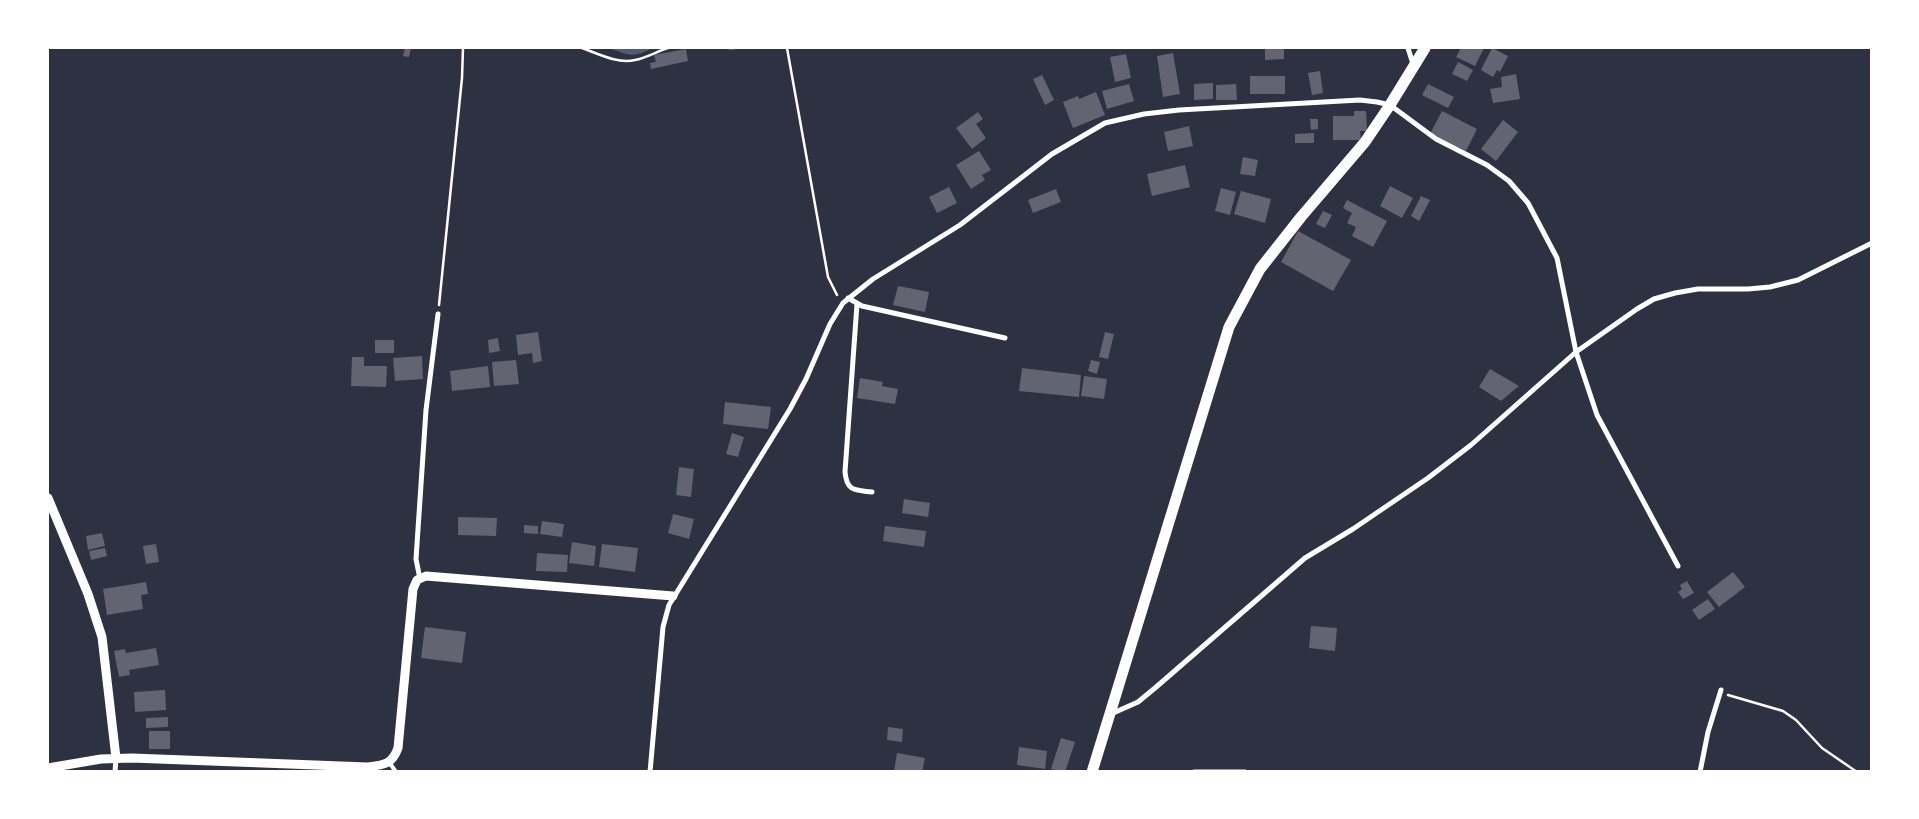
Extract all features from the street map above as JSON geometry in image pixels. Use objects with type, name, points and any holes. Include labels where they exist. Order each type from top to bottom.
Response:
[{"type":"main road","points":[[1092,772],[1229,327],[1260,269],[1301,217],[1365,142],[1390,106],[1425,48]]},
{"type":"street","points":[[1408,48],[1414,66]]},
{"type":"street","points":[[650,772],[663,627],[669,605],[790,409],[806,379],[830,324],[843,303],[872,280],[960,225],[1052,154],[1106,123],[1144,114],[1179,110],[1360,100],[1377,102],[1390,106],[1436,139],[1494,170],[1509,181],[1528,203],[1558,258],[1576,352],[1601,422],[1678,566]]},
{"type":"street","points":[[1110,714],[1138,702],[1305,558],[1353,530],[1428,478],[1471,445],[1576,352],[1637,309],[1654,299],[1698,289],[1748,289],[1788,283],[1798,280],[1872,243]]},
{"type":"street","points":[[848,298],[857,304],[1005,338]]},
{"type":"street","points":[[857,304],[845,472],[846,481],[850,487],[872,492]]},
{"type":"street","points":[[420,579],[416,559],[426,410],[438,314]]},
{"type":"street","points":[[48,498],[51,513],[88,594],[102,637],[116,758],[115,772]]},
{"type":"street","points":[[48,768],[116,758],[366,767],[389,762],[395,758],[398,748],[413,589],[418,580],[426,576],[674,596]]},
{"type":"street","points":[[1700,772],[1708,732],[1721,690]]},
{"type":"street","points":[[1194,772],[1245,772]]},
{"type":"lane","points":[[389,762],[396,772]]},
{"type":"path","points":[[438,314],[464,48]]},
{"type":"path","points":[[582,48],[610,59],[624,61],[635,60],[668,48]]},
{"type":"path","points":[[729,48],[734,48]]},
{"type":"path","points":[[787,48],[828,277],[843,303]]},
{"type":"path","points":[[1721,690],[1740,699],[1783,711],[1796,720],[1822,748],[1857,772]]},
{"type":"water","points":[[609,48],[653,48],[636,55],[631,55]]},
{"type":"building","points":[[405,48],[411,48],[409,57],[403,56]]},
{"type":"building","points":[[1265,48],[1284,48],[1284,59],[1265,60]]},
{"type":"building","points":[[1461,48],[1484,48],[1475,66],[1456,57]]},
{"type":"building","points":[[1492,48],[1508,56],[1500,72],[1497,70],[1493,77],[1481,70]]},
{"type":"building","points":[[686,49],[688,61],[651,69],[650,63],[656,62],[654,55]]},
{"type":"building","points":[[1173,53],[1180,94],[1163,97],[1157,56]]},
{"type":"building","points":[[1126,54],[1131,78],[1115,82],[1110,57]]},
{"type":"building","points":[[1458,62],[1473,70],[1467,81],[1452,74]]},
{"type":"building","points":[[1320,71],[1323,93],[1312,95],[1308,73]]},
{"type":"building","points":[[1516,74],[1520,99],[1493,103],[1490,89],[1502,87],[1501,77]]},
{"type":"building","points":[[1042,75],[1054,100],[1045,105],[1033,79]]},
{"type":"building","points":[[1250,76],[1285,76],[1285,94],[1250,94]]},
{"type":"building","points":[[1213,83],[1213,99],[1194,100],[1194,84]]},
{"type":"building","points":[[1129,84],[1134,101],[1107,109],[1102,91]]},
{"type":"building","points":[[1236,84],[1237,100],[1216,100],[1216,85]]},
{"type":"building","points":[[1428,84],[1454,97],[1448,108],[1422,95]]},
{"type":"building","points":[[1096,92],[1105,115],[1073,128],[1063,102],[1078,96],[1079,99]]},
{"type":"building","points":[[1354,111],[1366,111],[1367,131],[1360,131],[1361,140],[1333,140],[1333,116],[1354,116]]},
{"type":"building","points":[[1442,111],[1477,129],[1466,151],[1430,134]]},
{"type":"building","points":[[978,112],[983,119],[976,124],[986,138],[972,149],[956,128]]},
{"type":"building","points":[[1310,119],[1318,119],[1318,129],[1311,130]]},
{"type":"building","points":[[1503,120],[1518,132],[1496,161],[1481,149]]},
{"type":"building","points":[[1189,126],[1193,146],[1168,151],[1164,132]]},
{"type":"building","points":[[1314,133],[1314,143],[1295,143],[1295,134]]},
{"type":"building","points":[[979,151],[991,170],[982,175],[985,180],[971,189],[956,165]]},
{"type":"building","points":[[1243,157],[1258,160],[1255,176],[1240,174]]},
{"type":"building","points":[[1185,165],[1190,187],[1152,196],[1147,174]]},
{"type":"building","points":[[1390,186],[1413,198],[1402,218],[1380,206]]},
{"type":"building","points":[[949,187],[957,203],[937,213],[929,197]]},
{"type":"building","points":[[1221,188],[1236,192],[1230,215],[1215,211]]},
{"type":"building","points":[[1056,189],[1061,202],[1033,213],[1028,200]]},
{"type":"building","points":[[1241,191],[1271,199],[1265,223],[1234,214]]},
{"type":"building","points":[[1421,196],[1430,200],[1419,221],[1411,216]]},
{"type":"building","points":[[1347,200],[1387,221],[1373,247],[1352,236],[1356,227],[1347,223],[1352,213],[1343,208]]},
{"type":"building","points":[[1323,211],[1332,215],[1325,228],[1316,224]]},
{"type":"building","points":[[1298,231],[1351,260],[1333,291],[1281,262]]},
{"type":"building","points":[[898,286],[929,292],[925,312],[893,305]]},
{"type":"building","points":[[538,332],[542,361],[533,363],[532,353],[518,355],[516,335]]},
{"type":"building","points":[[1105,332],[1114,334],[1108,359],[1099,357]]},
{"type":"building","points":[[498,338],[500,351],[489,353],[488,340]]},
{"type":"building","points":[[375,340],[394,340],[394,353],[375,353]]},
{"type":"building","points":[[422,356],[423,379],[395,381],[393,358]]},
{"type":"building","points":[[352,357],[364,357],[364,366],[387,366],[386,387],[351,386]]},
{"type":"building","points":[[516,360],[519,384],[494,386],[492,362]]},
{"type":"building","points":[[1091,360],[1100,362],[1097,374],[1088,371]]},
{"type":"building","points":[[488,366],[490,387],[452,391],[450,371]]},
{"type":"building","points":[[1022,368],[1081,375],[1079,397],[1019,391]]},
{"type":"building","points":[[1490,369],[1519,386],[1501,401],[1479,387]]},
{"type":"building","points":[[1084,376],[1107,379],[1104,399],[1081,396]]},
{"type":"building","points":[[860,378],[883,382],[882,386],[898,389],[895,404],[857,398]]},
{"type":"building","points":[[725,402],[771,407],[768,429],[723,424]]},
{"type":"building","points":[[732,433],[744,437],[738,457],[726,454]]},
{"type":"building","points":[[679,467],[694,469],[691,497],[676,495]]},
{"type":"building","points":[[904,499],[930,503],[928,517],[902,513]]},
{"type":"building","points":[[673,514],[694,519],[689,539],[668,533]]},
{"type":"building","points":[[458,517],[497,518],[496,536],[458,535]]},
{"type":"building","points":[[542,521],[564,524],[562,537],[540,534]]},
{"type":"building","points":[[524,525],[538,526],[538,534],[524,533]]},
{"type":"building","points":[[885,526],[926,531],[924,547],[883,541]]},
{"type":"building","points":[[102,533],[105,546],[88,550],[86,536]]},
{"type":"building","points":[[572,542],[596,546],[594,566],[569,563]]},
{"type":"building","points":[[156,544],[159,562],[146,564],[143,546]]},
{"type":"building","points":[[602,544],[638,548],[635,572],[599,567]]},
{"type":"building","points":[[105,548],[107,556],[91,560],[89,551]]},
{"type":"building","points":[[537,553],[568,555],[567,572],[536,571]]},
{"type":"building","points":[[1733,572],[1745,587],[1719,607],[1707,592]]},
{"type":"building","points":[[1687,581],[1694,593],[1683,599],[1678,592],[1682,589],[1680,585]]},
{"type":"building","points":[[146,582],[148,594],[141,595],[143,609],[107,615],[103,589]]},
{"type":"building","points":[[1708,599],[1715,609],[1699,620],[1692,610]]},
{"type":"building","points":[[1311,626],[1337,628],[1335,651],[1309,648]]},
{"type":"building","points":[[425,627],[466,632],[462,663],[421,658]]},
{"type":"building","points":[[156,648],[159,665],[129,670],[130,675],[119,677],[114,651],[125,649],[126,653]]},
{"type":"building","points":[[165,690],[166,710],[135,712],[134,692]]},
{"type":"building","points":[[168,717],[168,727],[146,728],[146,718]]},
{"type":"building","points":[[888,727],[903,729],[902,742],[887,740]]},
{"type":"building","points":[[149,731],[170,731],[170,749],[149,749]]},
{"type":"building","points":[[1061,738],[1075,742],[1065,772],[1051,769]]},
{"type":"building","points":[[1019,747],[1047,751],[1045,769],[1017,765]]},
{"type":"building","points":[[897,753],[925,758],[922,772],[894,772]]}]
